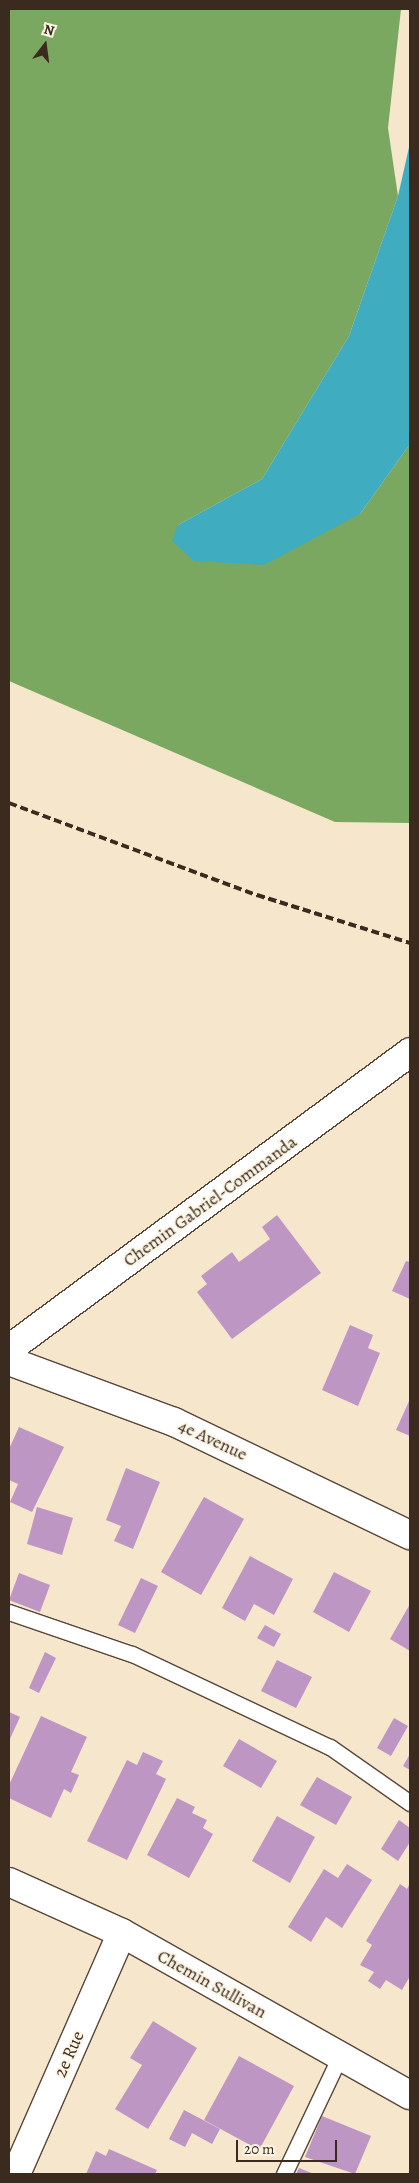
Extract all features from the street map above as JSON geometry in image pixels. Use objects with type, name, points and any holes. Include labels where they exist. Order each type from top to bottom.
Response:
[{"type":"street","name":"Chemin Gabriel-Commanda","points":[[9,1349],[410,1052]]},
{"type":"street","name":"4e Avenue","points":[[9,1361],[174,1422],[410,1534]]},
{"type":"street","name":"Chemin Sullivan","points":[[9,1882],[122,1933],[410,2095]]},
{"type":"street","name":"2e Rue","points":[[16,2174],[122,1933]]},
{"type":"lane","points":[[9,1612],[132,1654],[330,1747],[410,1803]]},
{"type":"lane","points":[[284,2174],[340,2056]]},
{"type":"green space","points":[[9,9],[401,9],[388,128],[398,196],[349,336],[262,479],[178,525],[360,514],[410,444],[410,823],[335,822],[9,681]]},
{"type":"water","points":[[410,143],[410,444],[360,514],[264,565],[194,561],[172,541],[178,525],[262,479],[349,336],[398,196]]},
{"type":"building","points":[[277,1215],[321,1273],[232,1339],[197,1292],[207,1284],[201,1276],[232,1252],[239,1262],[270,1239],[262,1227]]},
{"type":"building","points":[[406,1261],[410,1262],[410,1299],[392,1291]]},
{"type":"building","points":[[350,1325],[373,1335],[368,1348],[380,1353],[358,1406],[322,1390]]},
{"type":"building","points":[[410,1399],[410,1436],[396,1430]]},
{"type":"building","points":[[19,1427],[64,1447],[32,1512],[10,1502],[18,1484],[9,1480],[9,1449]]},
{"type":"building","points":[[126,1468],[160,1482],[133,1549],[114,1541],[121,1526],[106,1520]]},
{"type":"building","points":[[204,1497],[244,1519],[201,1595],[161,1572]]},
{"type":"building","points":[[37,1507],[73,1518],[62,1555],[27,1544]]},
{"type":"building","points":[[250,1556],[293,1579],[274,1615],[254,1604],[245,1621],[222,1608]]},
{"type":"building","points":[[334,1572],[371,1591],[349,1632],[313,1612]]},
{"type":"building","points":[[19,1573],[50,1585],[40,1612],[9,1600]]},
{"type":"building","points":[[141,1578],[158,1586],[135,1633],[118,1625]]},
{"type":"building","points":[[410,1604],[410,1651],[390,1639]]},
{"type":"building","points":[[265,1625],[281,1634],[274,1647],[257,1638]]},
{"type":"building","points":[[45,1652],[56,1658],[39,1693],[29,1688]]},
{"type":"building","points":[[277,1660],[312,1677],[296,1708],[261,1691]]},
{"type":"building","points":[[9,1712],[20,1717],[9,1741]]},
{"type":"building","points":[[41,1716],[87,1737],[71,1772],[79,1775],[71,1793],[64,1789],[51,1818],[9,1798],[9,1785]]},
{"type":"building","points":[[394,1718],[408,1726],[391,1756],[377,1748]]},
{"type":"building","points":[[239,1739],[277,1761],[261,1788],[223,1766]]},
{"type":"building","points":[[143,1752],[163,1761],[156,1774],[166,1779],[127,1860],[87,1841],[127,1760],[137,1765]]},
{"type":"building","points":[[410,1754],[410,1770],[403,1766]]},
{"type":"building","points":[[317,1777],[352,1797],[336,1825],[300,1805]]},
{"type":"building","points":[[177,1798],[195,1807],[192,1813],[207,1820],[203,1828],[213,1834],[189,1878],[147,1855]]},
{"type":"building","points":[[277,1816],[315,1837],[290,1883],[252,1861]]},
{"type":"building","points":[[399,1820],[410,1828],[410,1842],[398,1861],[381,1849]]},
{"type":"building","points":[[347,1864],[372,1880],[342,1928],[326,1917],[311,1942],[288,1927],[324,1869],[338,1878]]},
{"type":"building","points":[[410,1883],[410,1976],[402,1990],[386,1980],[380,1989],[368,1981],[374,1972],[360,1965],[372,1945],[366,1941],[400,1884],[407,1889]]},
{"type":"building","points":[[153,2021],[197,2048],[148,2129],[115,2109],[142,2065],[130,2058]]},
{"type":"building","points":[[239,2056],[294,2086],[259,2150],[204,2120]]},
{"type":"building","points":[[184,2110],[220,2129],[212,2144],[192,2133],[185,2147],[169,2139]]},
{"type":"building","points":[[322,2116],[371,2136],[355,2174],[305,2157]]},
{"type":"building","points":[[109,2149],[157,2170],[155,2174],[86,2174],[96,2151],[106,2156]]},
{"type":"building","points":[[299,2168],[314,2174],[296,2174]]},
{"type":"railway","points":[[9,803],[257,895],[410,943]]}]
